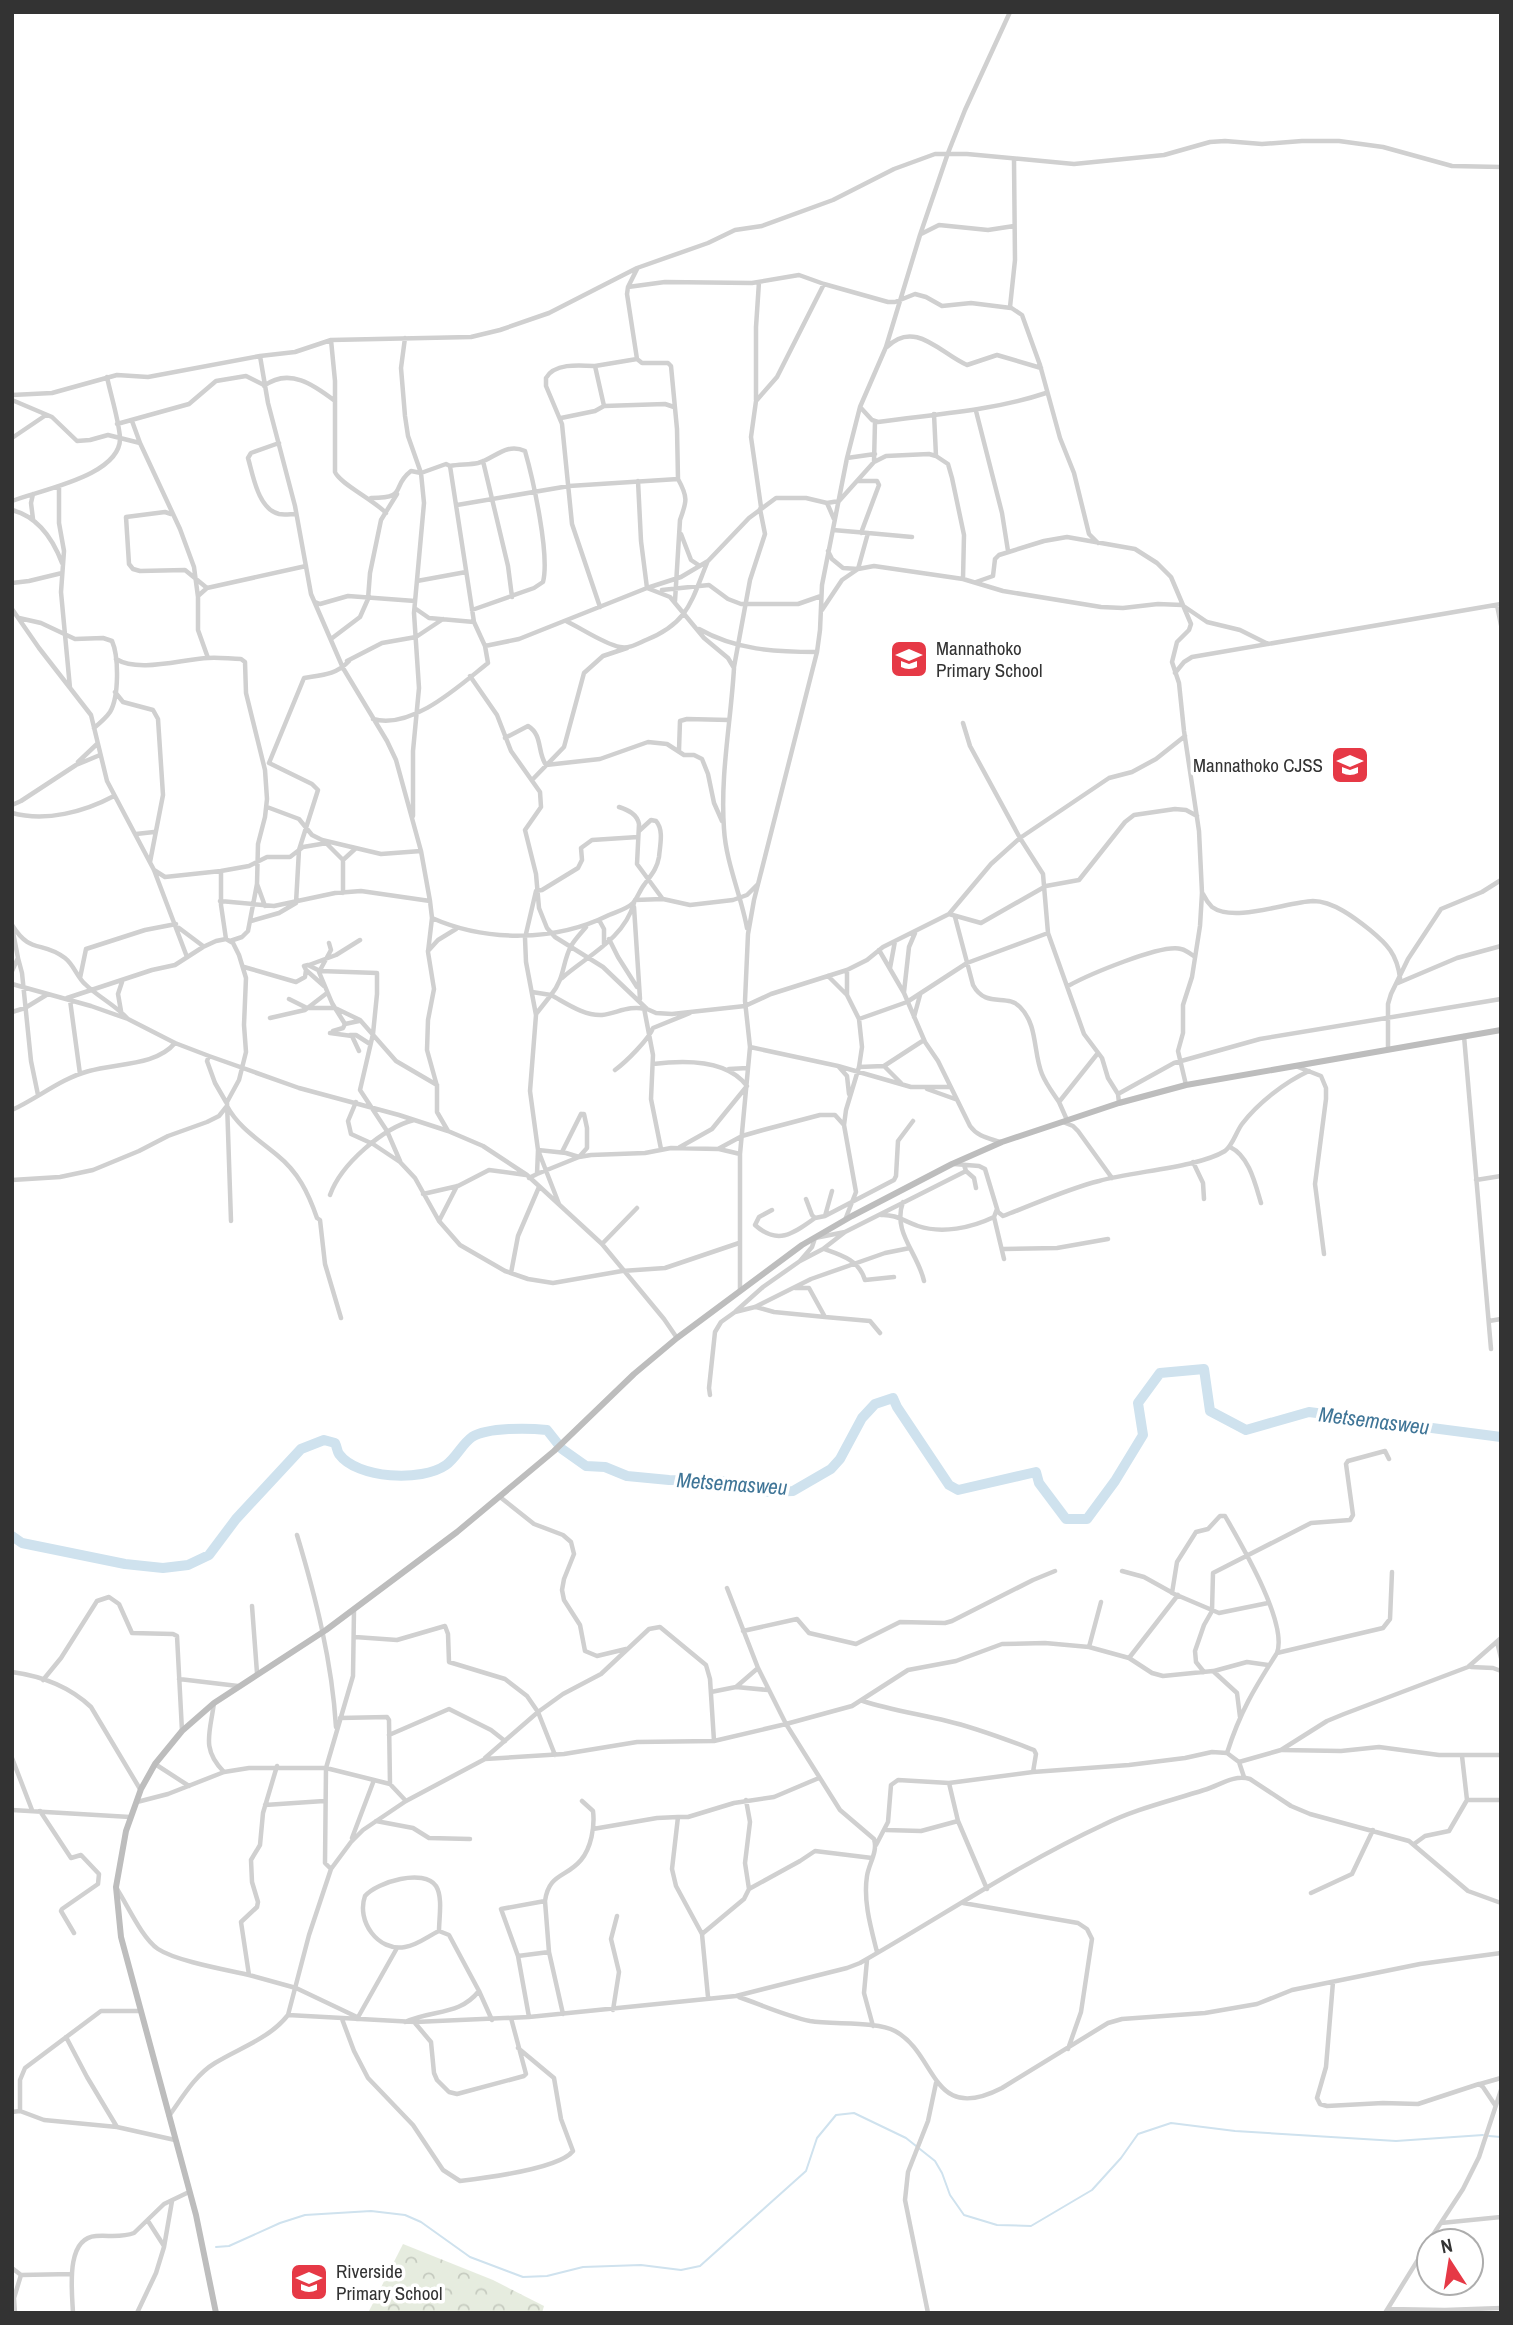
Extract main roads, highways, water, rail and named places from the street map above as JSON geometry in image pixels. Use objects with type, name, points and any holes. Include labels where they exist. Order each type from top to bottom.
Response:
[{"type":"waterway","name":"Metsemasweu","points":[[12,1536],[22,1543],[125,1564],[163,1568],[188,1565],[209,1555],[236,1519],[301,1449],[324,1440],[335,1443],[339,1454],[360,1469],[406,1476],[422,1474],[446,1465],[472,1437],[488,1431],[509,1429],[547,1430],[562,1449],[586,1466],[605,1467],[627,1476],[723,1481],[769,1492],[793,1491],[831,1469],[840,1459],[862,1418],[875,1404],[893,1398],[949,1485],[958,1490],[1036,1472],[1039,1483],[1066,1519],[1087,1519],[1115,1481],[1143,1435],[1138,1403],[1160,1373],[1204,1369],[1210,1411],[1246,1430],[1309,1412],[1501,1437]]},
{"type":"waterway","points":[[216,2247],[229,2246],[305,2215],[371,2211],[405,2215],[421,2222],[470,2257],[523,2277],[547,2276],[583,2267],[641,2265],[681,2270],[700,2266],[806,2171],[817,2138],[836,2115],[854,2113],[906,2138],[935,2161],[950,2195],[964,2215],[997,2225],[1031,2226],[1092,2190],[1138,2134],[1171,2123],[1235,2131],[1396,2141],[1483,2135]]},
{"type":"waterway","points":[[1489,2136],[1501,2137]]},
{"type":"place","name":"Mannathoko Primary School","points":[[909,659]]},
{"type":"place","name":"Mannathoko CJSS","points":[[1350,765]]},
{"type":"place","name":"Riverside Primary School","points":[[309,2282]]}]
